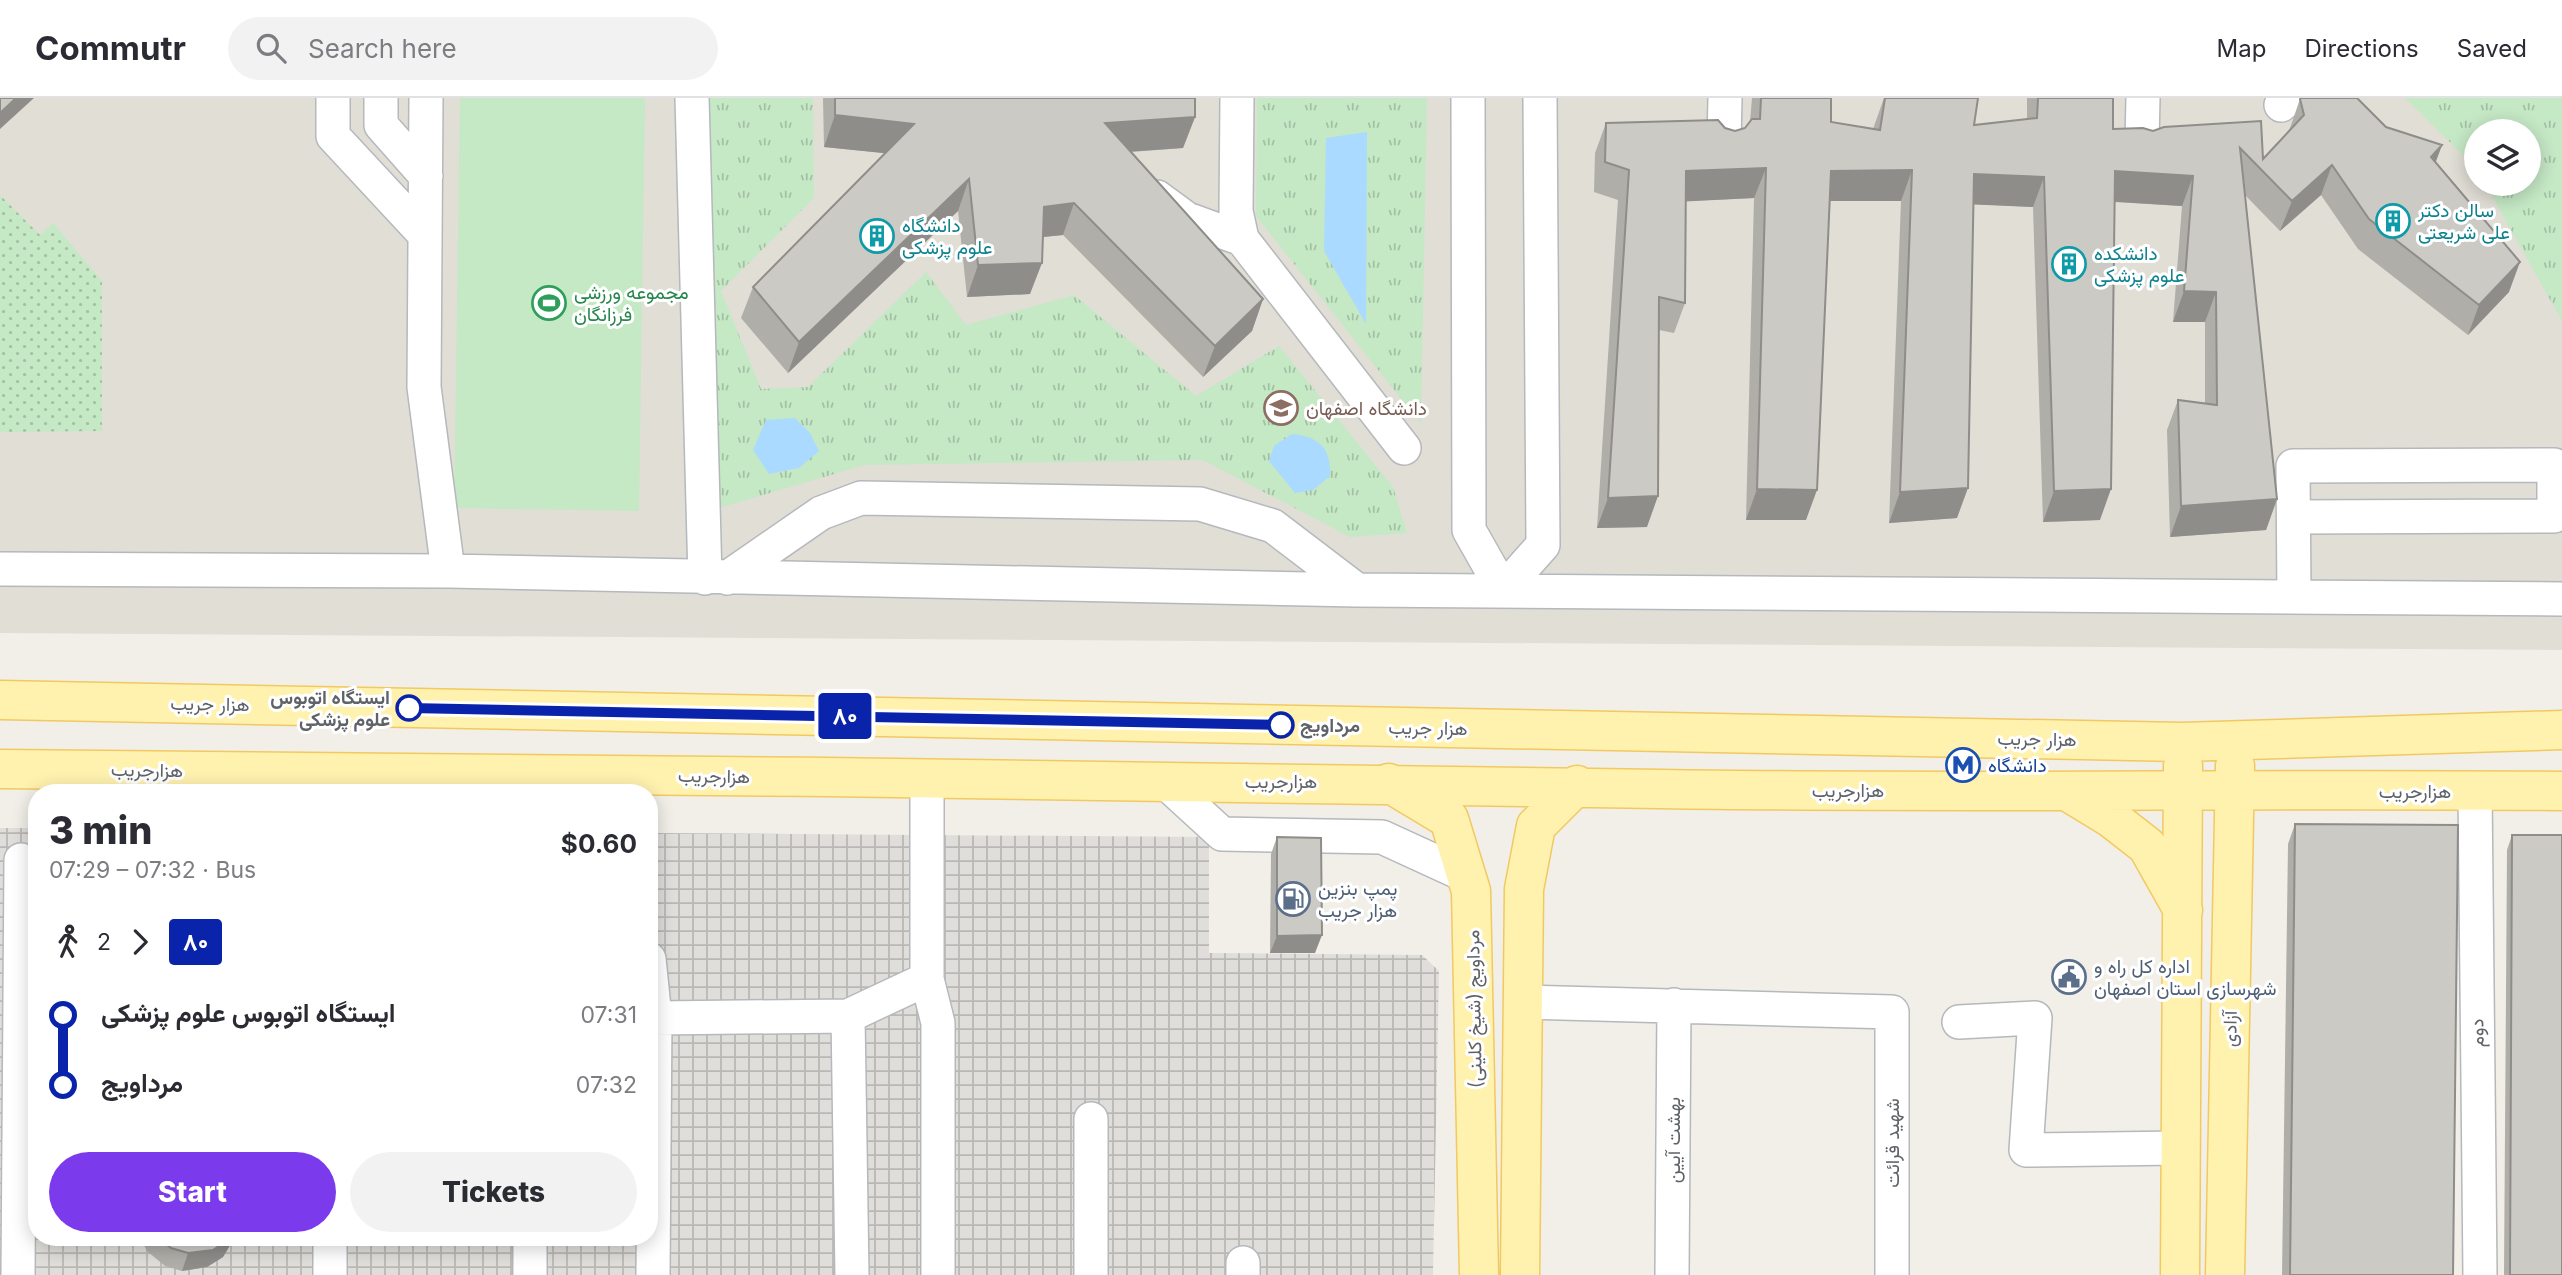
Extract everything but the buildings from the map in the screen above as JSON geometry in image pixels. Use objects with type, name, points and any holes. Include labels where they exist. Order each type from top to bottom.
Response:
[{"type":"main road","name":"هزار جریب","points":[[0,700],[2182,742],[2562,730]]},
{"type":"main road","points":[[2180,1275],[2184,912],[2182,742]]},
{"type":"main road","name":"آزادی","points":[[2225,1275],[2234,742]]},
{"type":"main road","name":"هزارجریب","points":[[0,769],[1387,782],[2183,793],[2562,791]]},
{"type":"main road","name":"مرداویج (شیخ کلینی)","points":[[1387,782],[1449,819],[1471,891],[1479,1275]]},
{"type":"main road","points":[[1520,1275],[1524,889],[1536,826],[1577,785]]},
{"type":"main road","points":[[2068,792],[2111,817],[2147,846],[2184,912]]},
{"type":"street","points":[[333,98],[333,136],[425,235]]},
{"type":"street","points":[[381,98],[381,125],[426,176]]},
{"type":"street","points":[[426,98],[424,387],[449,571]]},
{"type":"street","points":[[692,98],[716,578]]},
{"type":"street","points":[[1237,98],[1236,211],[1242,239],[1404,448]]},
{"type":"street","points":[[1468,98],[1469,530],[1503,590]]},
{"type":"street","points":[[1503,590],[1543,545],[1540,98]]},
{"type":"street","points":[[1724,142],[1726,98]]},
{"type":"street","points":[[2143,98],[2143,142]]},
{"type":"street","points":[[1153,194],[1187,219],[1242,239]]},
{"type":"street","points":[[2294,517],[2554,516],[2554,465],[2293,466],[2294,597]]},
{"type":"street","points":[[716,578],[821,513],[861,498],[1200,504],[1273,526],[1357,590]]},
{"type":"street","points":[[0,569],[449,571],[1357,590],[2562,599]]},
{"type":"street","points":[[927,778],[927,979],[938,1023],[938,1275]]},
{"type":"street","points":[[1164,780],[1222,834],[1382,837],[1467,876]]},
{"type":"street","name":"دوم","points":[[2475,790],[2480,1275]]},
{"type":"street","points":[[19,860],[19,1275]]},
{"type":"street","points":[[658,1018],[848,1016],[927,979]]},
{"type":"street","points":[[1524,1002],[1674,1005]]},
{"type":"street","name":"شهید قرائت","points":[[1674,1005],[1892,1012],[1892,1275]]},
{"type":"street","name":"بهشت آیین","points":[[1672,1275],[1674,1005]]},
{"type":"street","points":[[848,1016],[852,1275]]},
{"type":"street","points":[[1959,1022],[2035,1018],[2026,1150],[2180,1148]]},
{"type":"street","points":[[1091,1119],[1091,1275]]},
{"type":"street","points":[[330,1246],[330,1275]]},
{"type":"street","points":[[530,1246],[530,1275]]},
{"type":"street","points":[[653,1246],[653,1275]]},
{"type":"shaded area","name":"دانشگاه اصفهان","points":[[0,98],[2562,98],[2562,650],[0,633]]},
{"type":"shaded area","points":[[0,828],[28,828],[28,1246],[658,1246],[658,833],[1209,837],[1209,953],[1422,955],[1439,971],[1433,1275],[0,1275]]},
{"type":"green space","name":"مجموعه ورزشی فرزانگان","points":[[460,98],[645,98],[639,511],[454,508]]},
{"type":"green space","points":[[708,98],[813,98],[814,198],[721,291],[761,389],[808,387],[926,272],[966,325],[1074,295],[1196,396],[1279,346],[1393,487],[1407,533],[1350,537],[1203,460],[865,465],[719,508]]},
{"type":"green space","points":[[1257,98],[1427,98],[1421,424],[1256,216]]},
{"type":"green space","points":[[2405,98],[2562,98],[2562,321],[2492,196],[2541,196],[2541,119],[2464,119],[2464,156]]},
{"type":"green space","points":[[0,195],[40,235],[53,223],[102,281],[102,431],[0,432]]},
{"type":"water","points":[[1367,132],[1366,324],[1324,251],[1326,138]]},
{"type":"water","points":[[795,418],[810,433],[819,451],[799,468],[769,474],[753,450],[766,420]]},
{"type":"water","points":[[1292,434],[1316,441],[1326,451],[1330,476],[1313,490],[1295,493],[1269,461],[1274,446]]},
{"type":"bus line","name":"۸۰","points":[[409,708],[1281,725]]},
{"type":"place","name":"سالن دکتر علی شریعتی","points":[[2393,221]]},
{"type":"place","name":"دانشگاه علوم پزشکی","points":[[877,236]]},
{"type":"place","name":"دانشکده علوم پزشکی","points":[[2069,264]]},
{"type":"place","name":"مجموعه ورزشی فرزانگان","points":[[549,303]]},
{"type":"place","name":"دانشگاه اصفهان","points":[[1281,408]]},
{"type":"place","name":"ایستگاه اتوبوس علوم پزشکی","points":[[409,708]]},
{"type":"place","name":"مرداویج","points":[[1281,725]]},
{"type":"place","name":"دانشگاه","points":[[1963,765]]},
{"type":"place","name":"پمپ بنزین هزار جریب","points":[[1293,899]]},
{"type":"place","name":"اداره کل راه و شهرسازی استان اصفهان","points":[[2069,977]]}]
